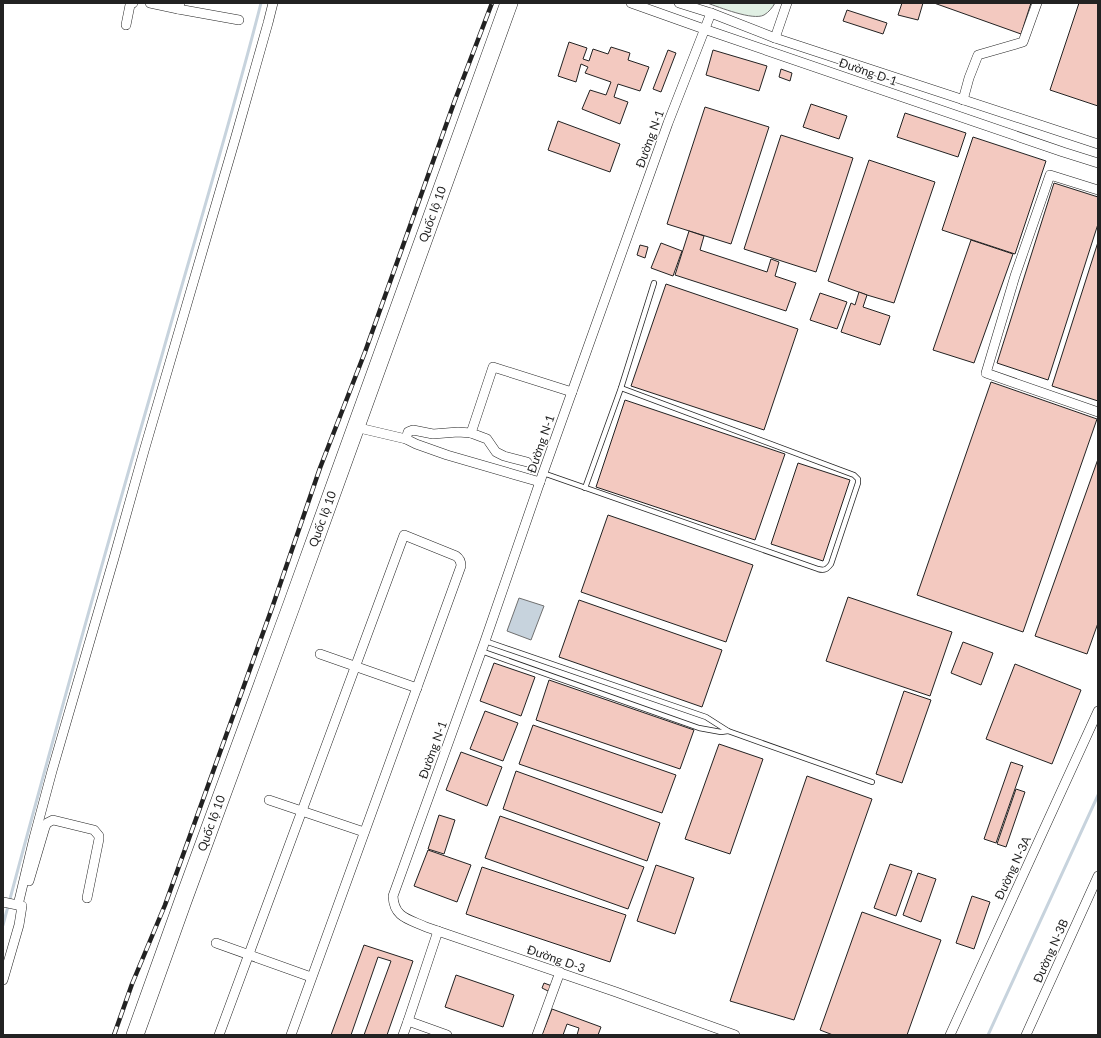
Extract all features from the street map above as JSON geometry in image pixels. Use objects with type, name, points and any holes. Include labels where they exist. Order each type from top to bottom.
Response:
[{"type":"highway","name":"Quốc lộ 10","points":[[135,1035],[182,900],[290,611],[509,3]]},
{"type":"street","points":[[126,25],[130,5],[133,3]]},
{"type":"street","points":[[150,3],[179,6],[239,20]]},
{"type":"street","points":[[3,980],[19,925],[18,905],[48,786],[273,3]]},
{"type":"street","name":"Đường D-1","points":[[631,3],[704,30],[1063,152],[1098,162]]},
{"type":"street","name":"Đường D-1","points":[[679,3],[711,13],[775,38],[1098,144]]},
{"type":"street","points":[[775,38],[787,3]]},
{"type":"street","points":[[963,100],[969,78],[978,55],[1023,42],[1037,3]]},
{"type":"street","name":"Đường N-1","points":[[397,885],[668,124],[711,13]]},
{"type":"street","points":[[1098,190],[1050,175],[1015,276],[986,373],[1098,412]]},
{"type":"street","points":[[471,433],[493,367],[572,392]]},
{"type":"street","points":[[356,427],[406,439],[447,456],[540,482]]},
{"type":"street","points":[[406,439],[408,432],[413,430],[433,434],[458,432],[471,433],[487,439],[496,452],[504,456],[527,462]]},
{"type":"street","points":[[219,1035],[404,535],[456,556],[459,558],[461,563],[417,688],[290,1035]]},
{"type":"street","points":[[320,654],[417,688]]},
{"type":"street","name":"Đường N-3A","points":[[950,1035],[1098,711]]},
{"type":"street","points":[[269,800],[364,832]]},
{"type":"street","points":[[18,905],[45,827],[47,823],[53,820],[94,830],[99,836],[87,898]]},
{"type":"street","name":"Đường N-3B","points":[[1026,1035],[1098,876]]},
{"type":"street","name":"Đường D-3","points":[[397,885],[393,896],[394,904],[398,913],[414,921],[438,931],[560,972],[735,1035]]},
{"type":"street","points":[[3,902],[18,905]]},
{"type":"street","points":[[403,1035],[438,931]]},
{"type":"street","points":[[216,943],[248,956],[311,977]]},
{"type":"street","points":[[537,1035],[560,972]]},
{"type":"street","points":[[408,1021],[447,1035]]},
{"type":"lane","points":[[585,488],[621,388],[654,283]]},
{"type":"lane","points":[[543,473],[818,569],[827,569],[831,564],[858,483],[858,480],[854,475],[621,388]]},
{"type":"lane","points":[[485,641],[706,717],[728,731],[872,782]]},
{"type":"lane","points":[[481,651],[699,728],[721,732],[728,731]]},
{"type":"green space","points":[[707,3],[775,3],[764,15],[752,16],[736,13]]},
{"type":"shaded area","points":[[519,598],[544,606],[531,640],[507,631]]},
{"type":"building","points":[[902,3],[923,3],[918,20],[898,15]]},
{"type":"building","points":[[934,3],[1031,3],[1021,34]]},
{"type":"building","points":[[1079,3],[1098,3],[1098,106],[1050,90]]},
{"type":"building","points":[[847,10],[887,23],[883,34],[843,21]]},
{"type":"building","points":[[569,42],[587,48],[583,59],[589,61],[593,49],[608,54],[611,47],[630,53],[628,60],[649,67],[640,91],[618,84],[614,97],[628,102],[620,124],[582,109],[590,90],[606,95],[611,82],[585,73],[588,67],[581,64],[576,82],[558,76]]},
{"type":"building","points":[[668,50],[676,53],[661,92],[653,89]]},
{"type":"building","points":[[713,50],[767,66],[759,91],[706,75]]},
{"type":"building","points":[[781,69],[792,73],[790,81],[779,77]]},
{"type":"building","points":[[811,104],[847,116],[839,139],[803,127]]},
{"type":"building","points":[[705,107],[769,127],[731,244],[667,224]]},
{"type":"building","points":[[905,113],[966,133],[958,157],[897,137]]},
{"type":"building","points":[[558,121],[620,144],[610,172],[548,150]]},
{"type":"building","points":[[781,135],[853,158],[816,272],[744,249]]},
{"type":"building","points":[[973,137],[1046,161],[1015,254],[942,230]]},
{"type":"building","points":[[869,160],[935,182],[894,303],[828,281]]},
{"type":"building","points":[[1054,183],[1098,197],[1098,224],[1048,380],[997,363]]},
{"type":"building","points":[[689,231],[704,236],[700,250],[767,272],[771,259],[779,262],[775,276],[796,283],[786,311],[675,275]]},
{"type":"building","points":[[971,240],[1013,254],[974,363],[933,350]]},
{"type":"building","points":[[1098,242],[1098,401],[1052,386]]},
{"type":"building","points":[[661,243],[682,251],[673,276],[651,268]]},
{"type":"building","points":[[640,245],[648,247],[645,258],[637,255]]},
{"type":"building","points":[[666,284],[798,329],[764,430],[631,386]]},
{"type":"building","points":[[859,292],[867,295],[863,307],[890,316],[880,345],[841,332],[851,303],[855,305]]},
{"type":"building","points":[[820,293],[847,302],[837,329],[810,320]]},
{"type":"building","points":[[991,382],[1097,419],[1023,632],[917,595]]},
{"type":"building","points":[[625,400],[785,454],[755,540],[596,487]]},
{"type":"building","points":[[1098,459],[1098,623],[1087,654],[1035,636]]},
{"type":"building","points":[[798,463],[850,480],[823,561],[771,544]]},
{"type":"building","points":[[608,515],[753,565],[726,642],[581,592]]},
{"type":"building","points":[[848,597],[952,632],[930,696],[826,661]]},
{"type":"building","points":[[579,600],[722,650],[702,707],[559,657]]},
{"type":"building","points":[[963,642],[993,653],[981,685],[951,673]]},
{"type":"building","points":[[494,663],[535,677],[521,716],[480,701]]},
{"type":"building","points":[[1015,664],[1081,690],[1052,764],[986,739]]},
{"type":"building","points":[[549,680],[694,730],[680,769],[536,720]]},
{"type":"building","points":[[904,691],[931,700],[902,783],[876,774]]},
{"type":"building","points":[[485,711],[518,723],[503,761],[470,749]]},
{"type":"building","points":[[533,725],[676,775],[662,813],[519,764]]},
{"type":"building","points":[[719,744],[763,759],[730,854],[685,839]]},
{"type":"building","points":[[461,752],[502,767],[487,806],[446,790]]},
{"type":"building","points":[[1011,762],[1023,766],[996,843],[984,839]]},
{"type":"building","points":[[516,771],[660,823],[647,861],[503,809]]},
{"type":"building","points":[[807,776],[872,799],[794,1020],[730,1001]]},
{"type":"building","points":[[1016,789],[1025,792],[1006,847],[997,844]]},
{"type":"building","points":[[439,815],[455,820],[444,854],[428,849]]},
{"type":"building","points":[[500,816],[644,867],[628,909],[485,858]]},
{"type":"building","points":[[428,850],[471,865],[457,902],[414,886]]},
{"type":"building","points":[[890,864],[912,871],[896,916],[874,908]]},
{"type":"building","points":[[656,865],[694,878],[675,934],[637,921]]},
{"type":"building","points":[[482,867],[626,915],[610,962],[466,914]]},
{"type":"building","points":[[918,873],[936,879],[921,922],[903,915]]},
{"type":"building","points":[[972,896],[990,902],[974,949],[956,943]]},
{"type":"building","points":[[862,912],[941,940],[907,1035],[833,1035],[820,1030]]},
{"type":"building","points":[[364,945],[413,961],[387,1035],[364,1035],[391,961],[378,957],[351,1035],[331,1035]]},
{"type":"building","points":[[456,975],[514,995],[503,1027],[445,1007]]},
{"type":"building","points":[[544,983],[552,986],[550,992],[542,988]]},
{"type":"building","points":[[552,1009],[601,1027],[598,1035],[577,1035],[579,1028],[567,1024],[563,1035],[542,1035]]},
{"type":"waterway","points":[[3,925],[81,640],[225,135],[261,3]]},
{"type":"waterway","points":[[988,1035],[1098,795]]},
{"type":"railway","points":[[114,1035],[132,984],[165,905],[272,608],[320,468],[365,352],[455,100],[492,3]]}]
